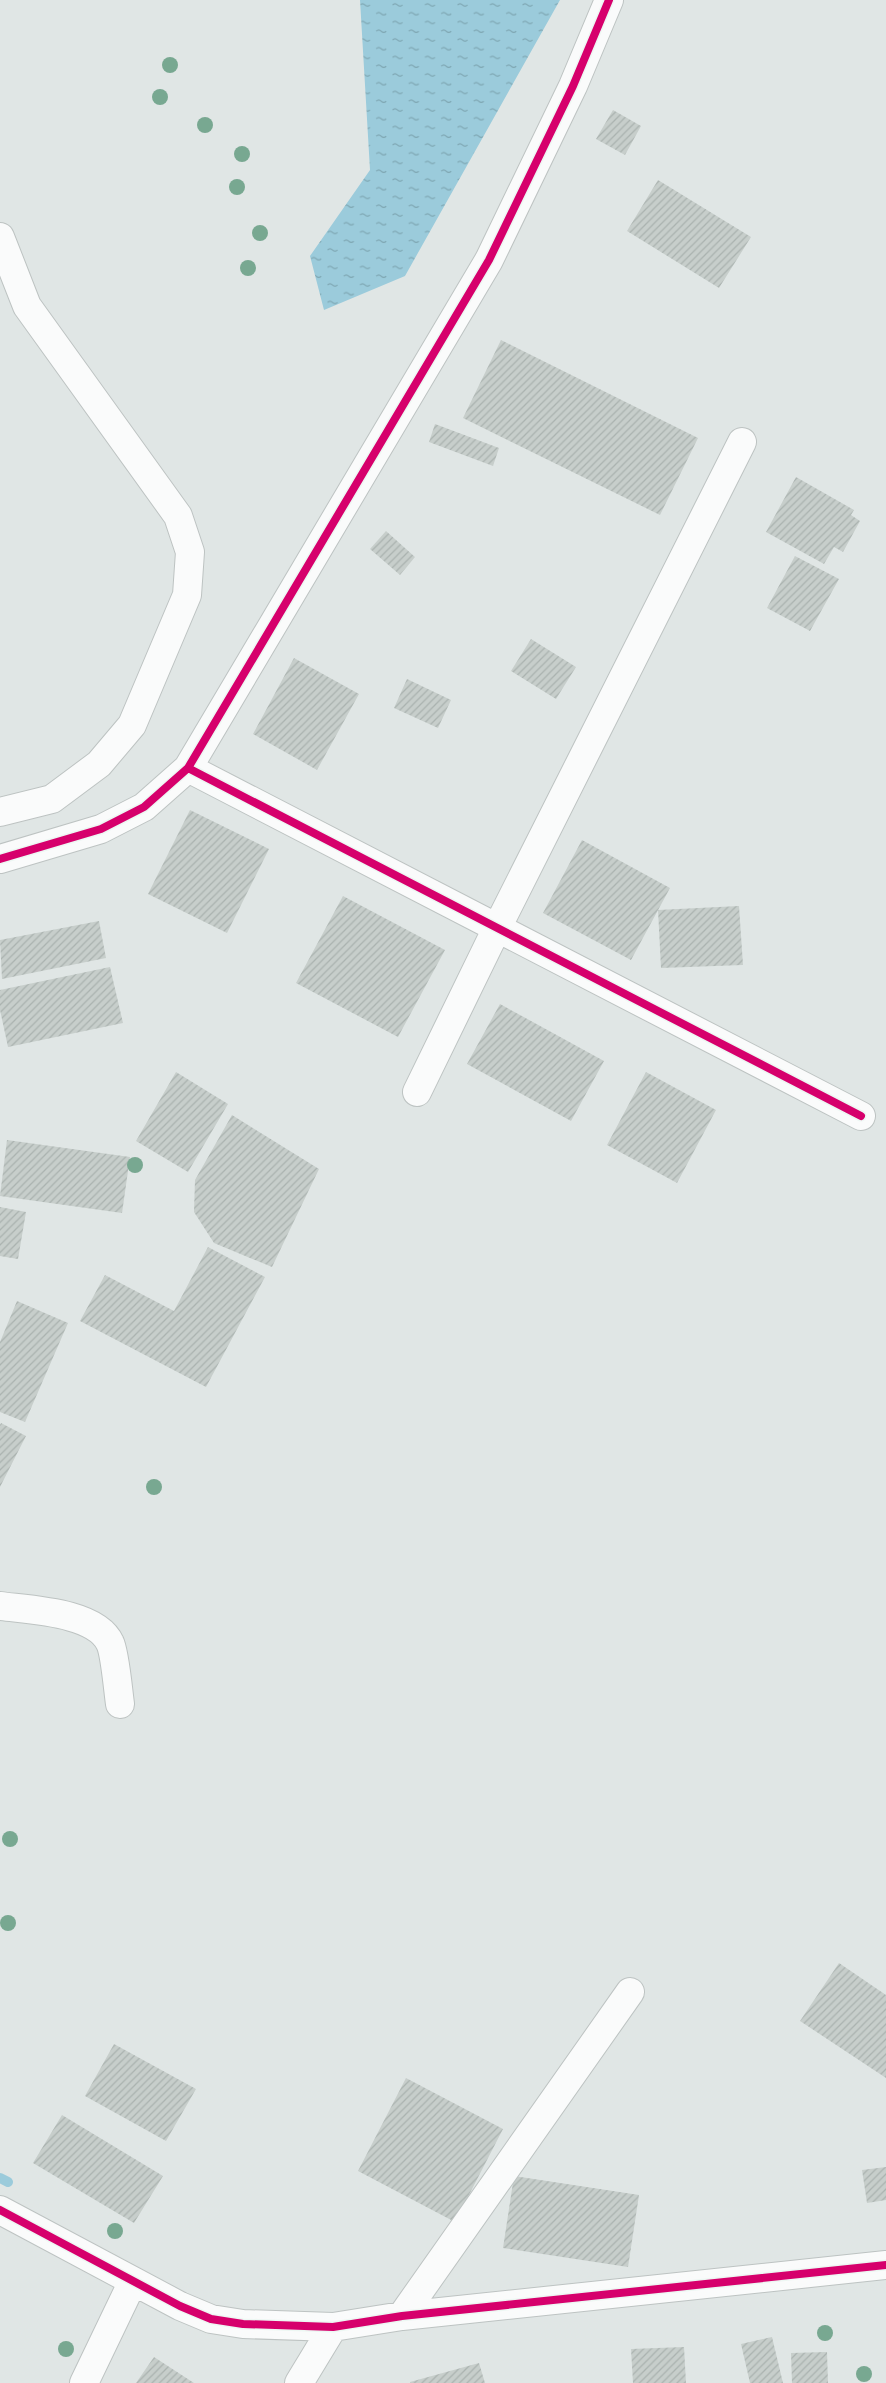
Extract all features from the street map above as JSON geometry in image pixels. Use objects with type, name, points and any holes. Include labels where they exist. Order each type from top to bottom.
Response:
[{"type":"street","points":[[0,859],[101,830],[144,807],[188,768],[489,260],[573,86],[609,0]]},
{"type":"street","points":[[0,238],[27,306],[178,516],[190,552],[187,595],[132,725],[99,764],[52,799],[0,812]]},
{"type":"street","points":[[417,1092],[497,928],[742,442]]},
{"type":"street","points":[[188,768],[861,1116]]},
{"type":"street","points":[[0,1606],[70,1616],[94,1625],[110,1642],[120,1704]]},
{"type":"street","points":[[402,2316],[630,1992]]},
{"type":"street","points":[[0,2210],[180,2306],[211,2319],[243,2324],[333,2327],[402,2316],[886,2266]]},
{"type":"street","points":[[84,2383],[133,2281]]},
{"type":"street","points":[[300,2383],[333,2327]]},
{"type":"water","points":[[360,0],[560,0],[405,276],[324,310],[310,256],[370,170]]},
{"type":"building","points":[[613,110],[641,126],[625,155],[596,139]]},
{"type":"building","points":[[658,180],[751,237],[719,288],[627,231]]},
{"type":"building","points":[[501,340],[698,438],[660,515],[463,418]]},
{"type":"building","points":[[435,424],[499,448],[493,466],[429,442]]},
{"type":"building","points":[[796,477],[854,510],[851,515],[860,521],[843,552],[834,547],[824,564],[766,532]]},
{"type":"building","points":[[386,531],[415,557],[400,575],[370,549]]},
{"type":"building","points":[[795,556],[839,579],[810,631],[767,608]]},
{"type":"building","points":[[531,639],[576,667],[556,699],[511,671]]},
{"type":"building","points":[[294,658],[359,694],[317,770],[253,734]]},
{"type":"building","points":[[407,679],[451,700],[438,728],[394,708]]},
{"type":"building","points":[[190,810],[269,849],[227,933],[148,894]]},
{"type":"building","points":[[582,840],[670,888],[631,960],[543,913]]},
{"type":"building","points":[[343,896],[445,950],[398,1037],[296,983]]},
{"type":"building","points":[[739,906],[743,965],[661,968],[658,910]]},
{"type":"building","points":[[99,921],[106,958],[2,979],[0,940]]},
{"type":"building","points":[[110,967],[123,1023],[8,1047],[0,1010],[0,990]]},
{"type":"building","points":[[500,1004],[604,1061],[571,1121],[467,1064]]},
{"type":"building","points":[[176,1072],[228,1104],[188,1172],[136,1141]]},
{"type":"building","points":[[646,1072],[716,1110],[677,1183],[607,1145]]},
{"type":"building","points":[[232,1115],[319,1169],[272,1267],[214,1243],[194,1212],[195,1180]]},
{"type":"building","points":[[7,1140],[130,1157],[122,1213],[0,1196]]},
{"type":"building","points":[[0,1207],[26,1212],[18,1259],[0,1256]]},
{"type":"building","points":[[208,1247],[265,1277],[206,1387],[80,1321],[105,1275],[174,1311]]},
{"type":"building","points":[[17,1301],[68,1323],[25,1422],[0,1412],[0,1342]]},
{"type":"building","points":[[1,1423],[26,1436],[0,1487],[0,1425]]},
{"type":"building","points":[[839,1963],[886,1995],[886,2078],[800,2021]]},
{"type":"building","points":[[114,2044],[196,2089],[166,2141],[85,2096]]},
{"type":"building","points":[[406,2078],[503,2129],[455,2222],[358,2171]]},
{"type":"building","points":[[62,2115],[163,2176],[134,2223],[33,2163]]},
{"type":"building","points":[[886,2167],[886,2200],[867,2203],[862,2170]]},
{"type":"building","points":[[514,2176],[639,2195],[628,2267],[503,2248]]},
{"type":"building","points":[[772,2337],[783,2383],[750,2383],[741,2344]]},
{"type":"building","points":[[684,2347],[686,2383],[633,2383],[631,2349]]},
{"type":"building","points":[[827,2352],[828,2383],[792,2383],[791,2353]]},
{"type":"building","points":[[154,2357],[194,2383],[136,2383]]},
{"type":"building","points":[[479,2363],[485,2383],[410,2383],[410,2382]]},
{"type":"waterway","points":[[0,2178],[8,2182]]},
{"type":"cycle path","points":[[0,859],[101,829],[144,807],[188,768],[489,260],[573,86],[609,0]]},
{"type":"cycle path","points":[[188,768],[861,1116]]},
{"type":"cycle path","points":[[0,2210],[180,2306],[211,2319],[243,2324],[333,2327],[402,2316],[886,2265]]}]
